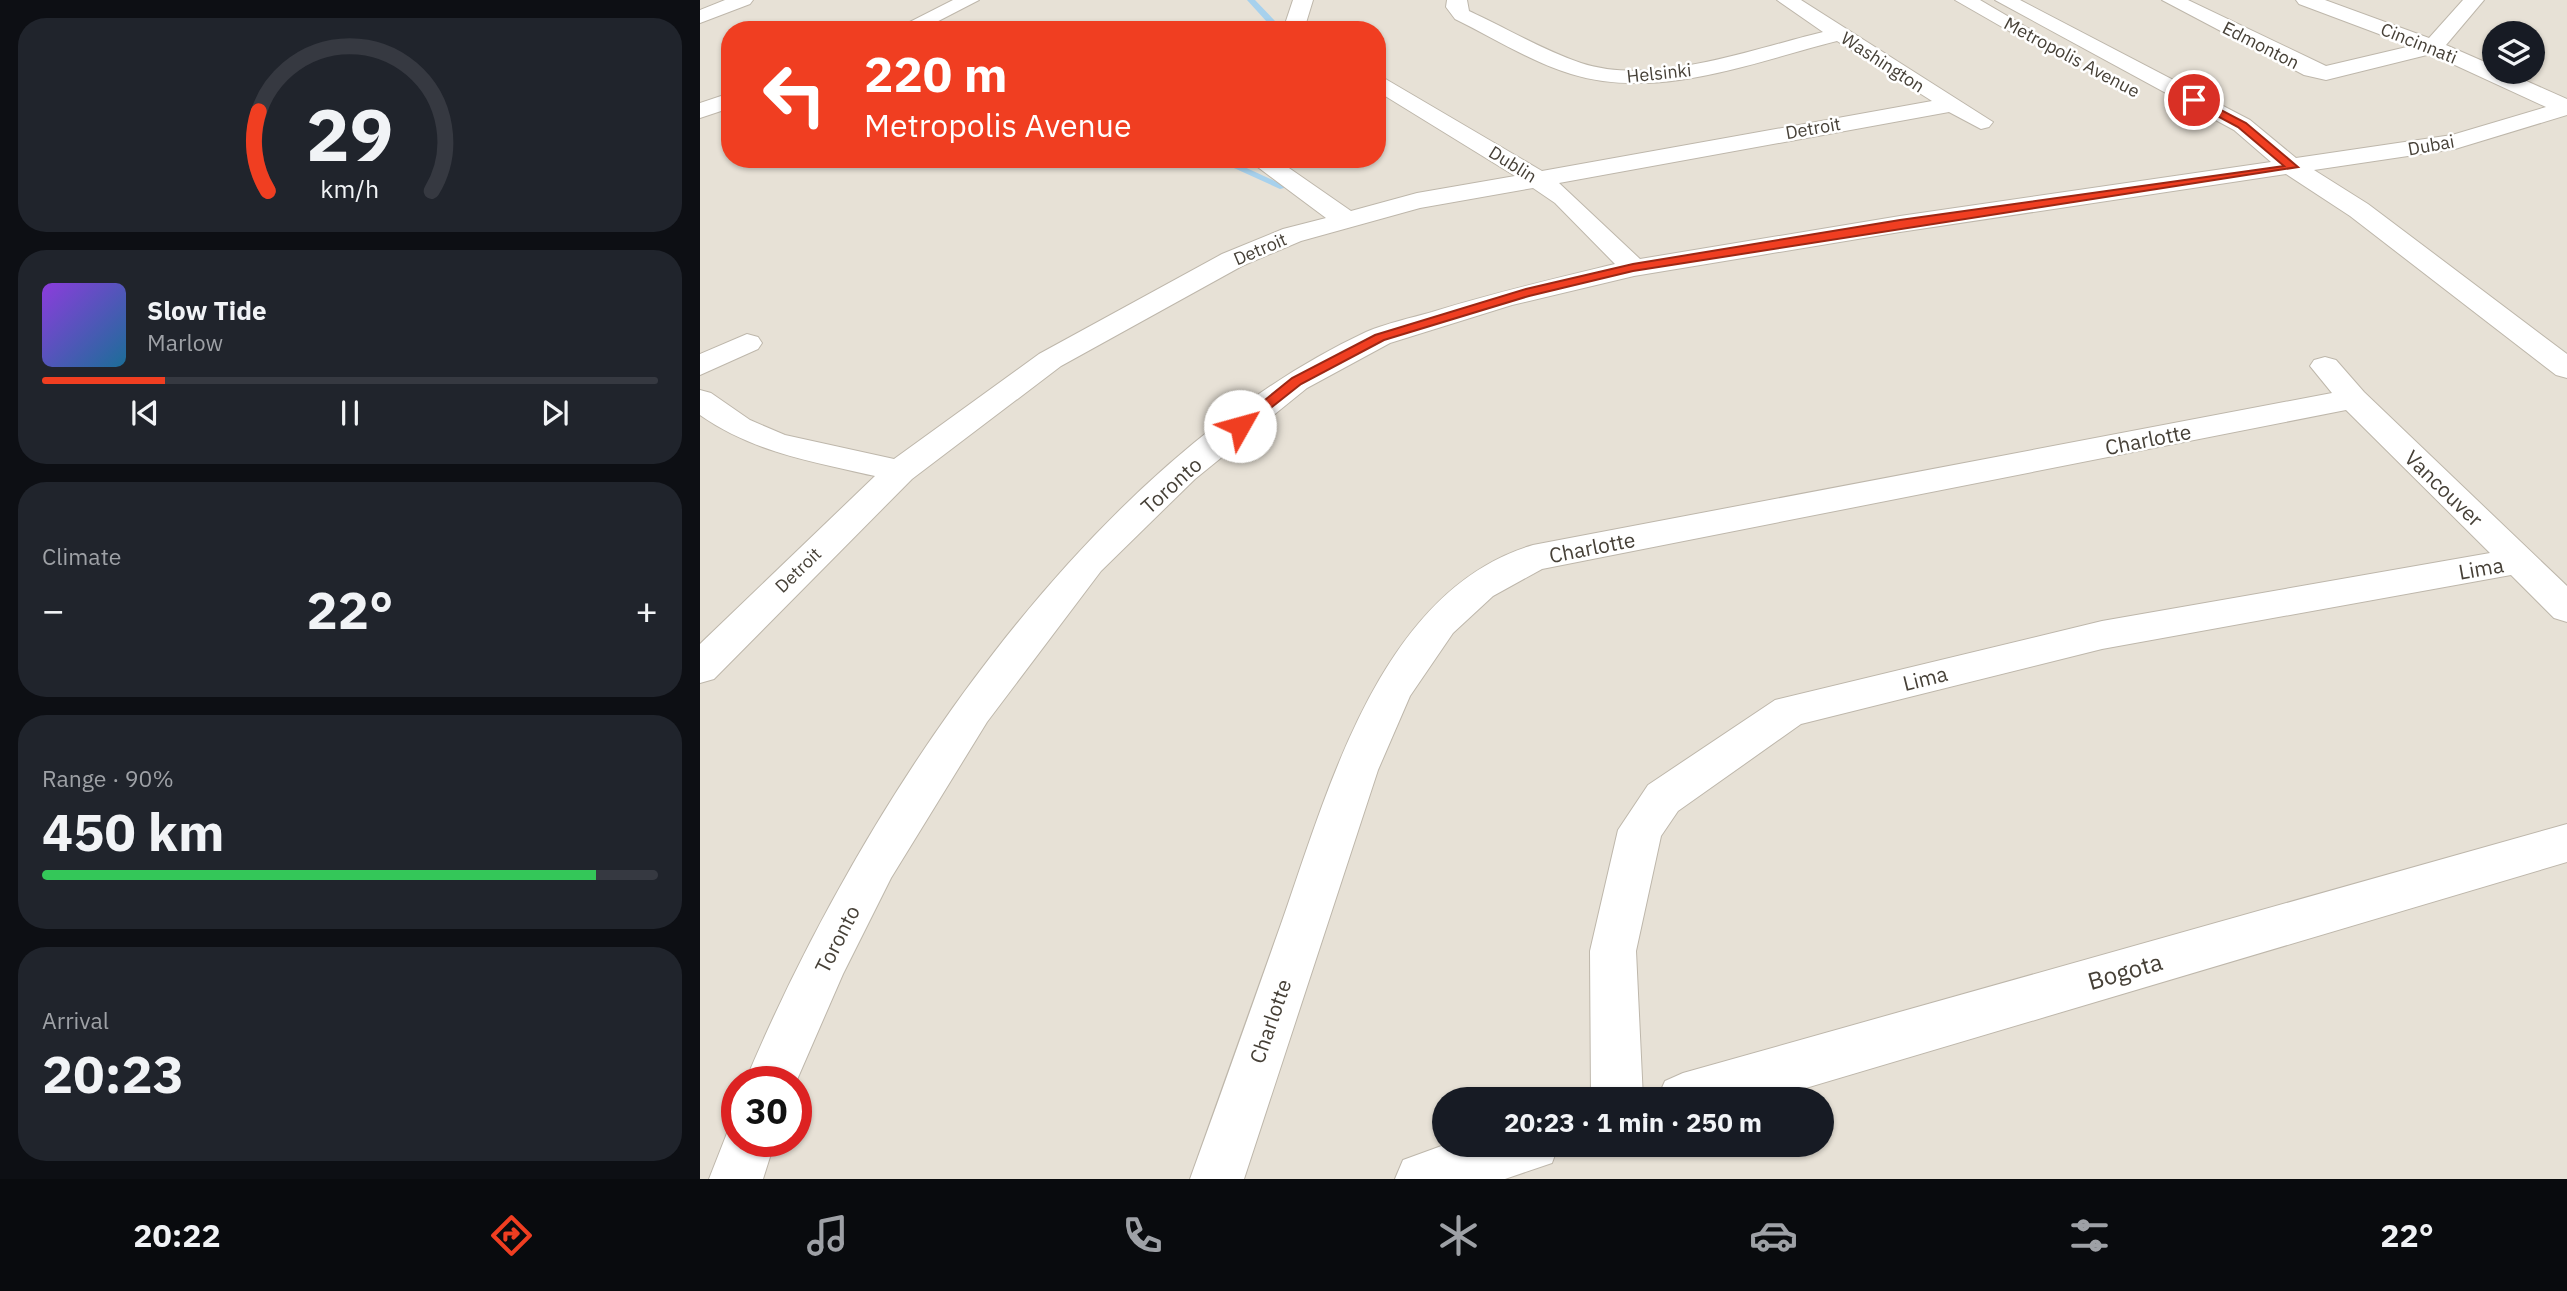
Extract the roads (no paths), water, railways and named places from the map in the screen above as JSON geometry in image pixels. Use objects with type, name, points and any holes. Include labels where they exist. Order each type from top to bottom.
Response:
[{"type":"street","points":[[924,21],[969,0]]},
{"type":"street","points":[[1299,21],[1303,0]]},
{"type":"street","name":"Helsinki","points":[[1457,0],[1456,7],[1461,15],[1576,69],[1631,79],[1684,72],[1840,34]]},
{"type":"street","name":"Washington","points":[[1787,0],[1980,122]]},
{"type":"street","name":"Metropolis Avenue","points":[[1965,0],[2213,133],[2292,167]]},
{"type":"street","name":"Metropolis Avenue","points":[[2005,0],[2242,125],[2292,167],[2359,210],[2567,369]]},
{"type":"street","name":"Edmonton","points":[[2172,0],[2312,70],[2340,71],[2433,47]]},
{"type":"street","name":"Cincinnati","points":[[2306,0],[2433,47],[2567,108]]},
{"type":"street","points":[[2433,47],[2473,0]]},
{"type":"street","points":[[700,18],[735,1]]},
{"type":"street","name":"Dublin","points":[[1386,86],[1564,198],[1633,268]]},
{"type":"street","points":[[700,111],[721,103]]},
{"type":"street","name":"Detroit","points":[[703,659],[900,471],[1050,360],[1232,260],[1292,235],[1416,201],[1950,105]]},
{"type":"street","name":"Dubai","points":[[2292,167],[2455,142],[2567,108]]},
{"type":"street","name":"Toronto","points":[[777,1066],[825,961],[875,864],[973,710],[1088,562],[1183,471],[1296,381],[1380,337],[1503,299],[1633,268],[1900,224],[2292,167]]},
{"type":"street","points":[[1272,168],[1347,220]]},
{"type":"street","points":[[700,366],[747,343]]},
{"type":"street","name":"Vancouver","points":[[2325,366],[2353,399],[2567,608]]},
{"type":"street","name":"Charlotte","points":[[1217,1179],[1300,929],[1362,758],[1393,690],[1440,623],[1480,587],[1533,558],[2353,399]]},
{"type":"street","points":[[700,400],[739,427],[776,443],[900,471]]},
{"type":"street","name":"Lima","points":[[1617,1087],[1613,951],[1640,831],[1663,798],[1789,711],[2102,635],[2519,561]]},
{"type":"street","name":"Bogota","points":[[1724,1087],[2567,843]]},
{"type":"street","points":[[736,1179],[744,1157]]},
{"type":"street","points":[[1422,1179],[1492,1157]]},
{"type":"waterway","points":[[1251,0],[1270,21]]},
{"type":"waterway","points":[[1240,168],[1283,187]]}]
